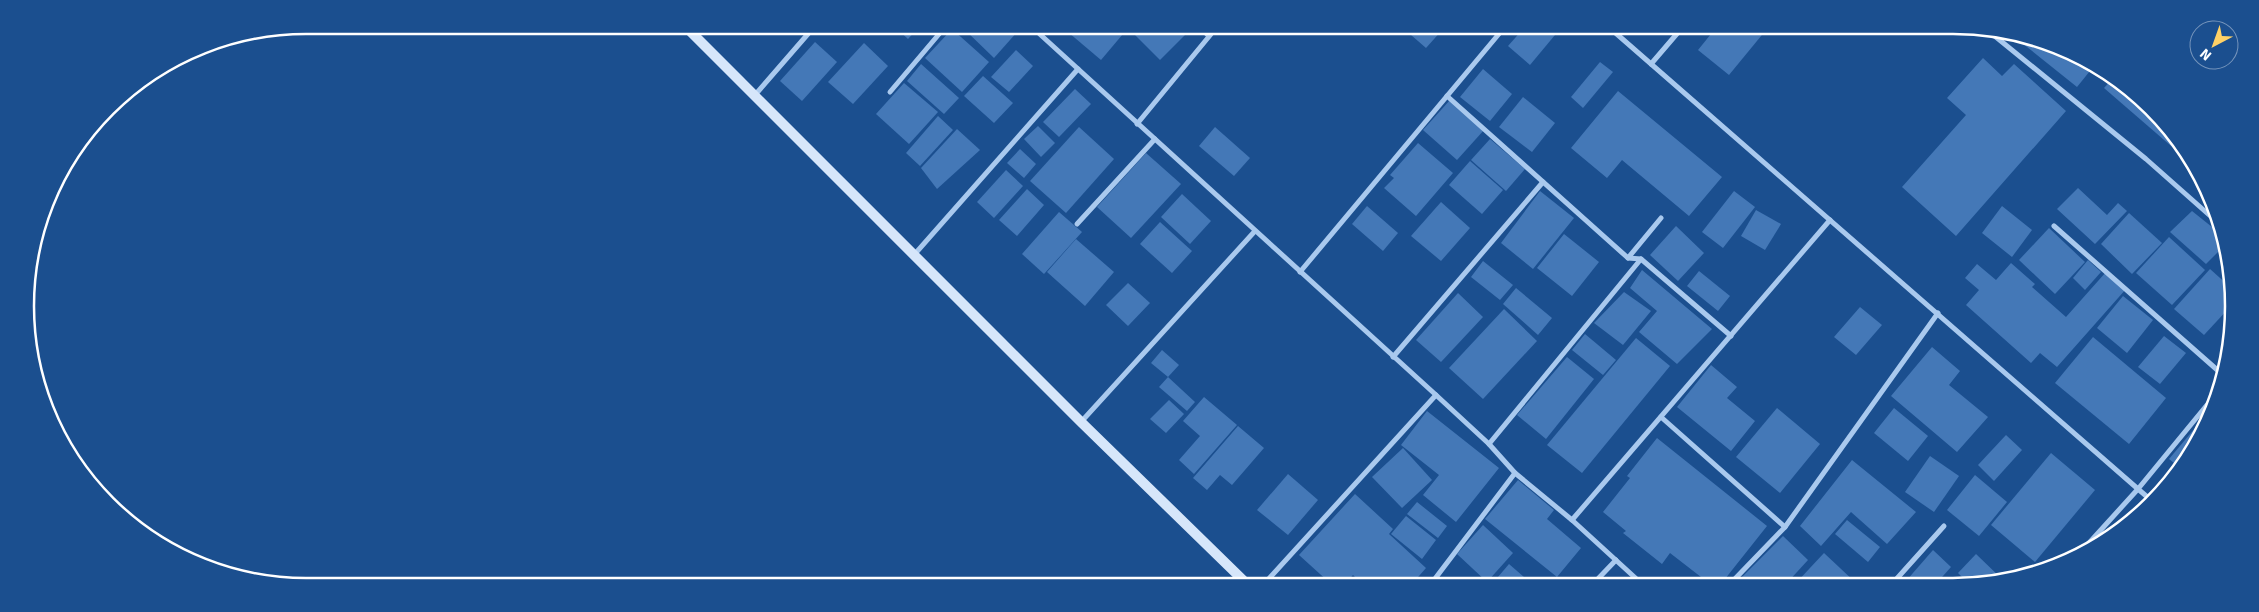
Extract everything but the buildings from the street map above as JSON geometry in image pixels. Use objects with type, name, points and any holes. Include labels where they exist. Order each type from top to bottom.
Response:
[{"type":"street","points":[[693,34],[1081,422],[1241,578]]},
{"type":"street","points":[[755,95],[808,34]]},
{"type":"street","points":[[890,92],[939,34]]},
{"type":"street","points":[[1040,34],[1393,357],[1436,394],[1489,444],[1515,473],[1572,520],[1636,578]]},
{"type":"street","points":[[1137,124],[1209,36],[1207,34]]},
{"type":"street","points":[[1300,272],[1499,34]]},
{"type":"street","points":[[1618,34],[2148,497]]},
{"type":"street","points":[[1652,64],[1677,34]]},
{"type":"street","points":[[1996,37],[2146,160],[2210,216]]},
{"type":"street","points":[[914,255],[1078,69]]},
{"type":"street","points":[[1447,96],[1628,258],[1641,259],[1731,336]]},
{"type":"street","points":[[1077,224],[1155,139]]},
{"type":"street","points":[[1393,357],[1543,182]]},
{"type":"street","points":[[1628,258],[1661,218]]},
{"type":"street","points":[[1572,520],[1830,220]]},
{"type":"street","points":[[2054,226],[2217,370]]},
{"type":"street","points":[[1081,422],[1255,231]]},
{"type":"street","points":[[1489,444],[1641,259]]},
{"type":"street","points":[[1736,578],[1785,527],[1938,313]]},
{"type":"street","points":[[1270,578],[1436,394]]},
{"type":"street","points":[[2091,540],[2138,489],[2207,405]]},
{"type":"street","points":[[1661,417],[1785,527]]},
{"type":"street","points":[[1436,578],[1515,473]]},
{"type":"street","points":[[1897,578],[1944,526]]},
{"type":"street","points":[[1599,578],[1616,560]]}]
